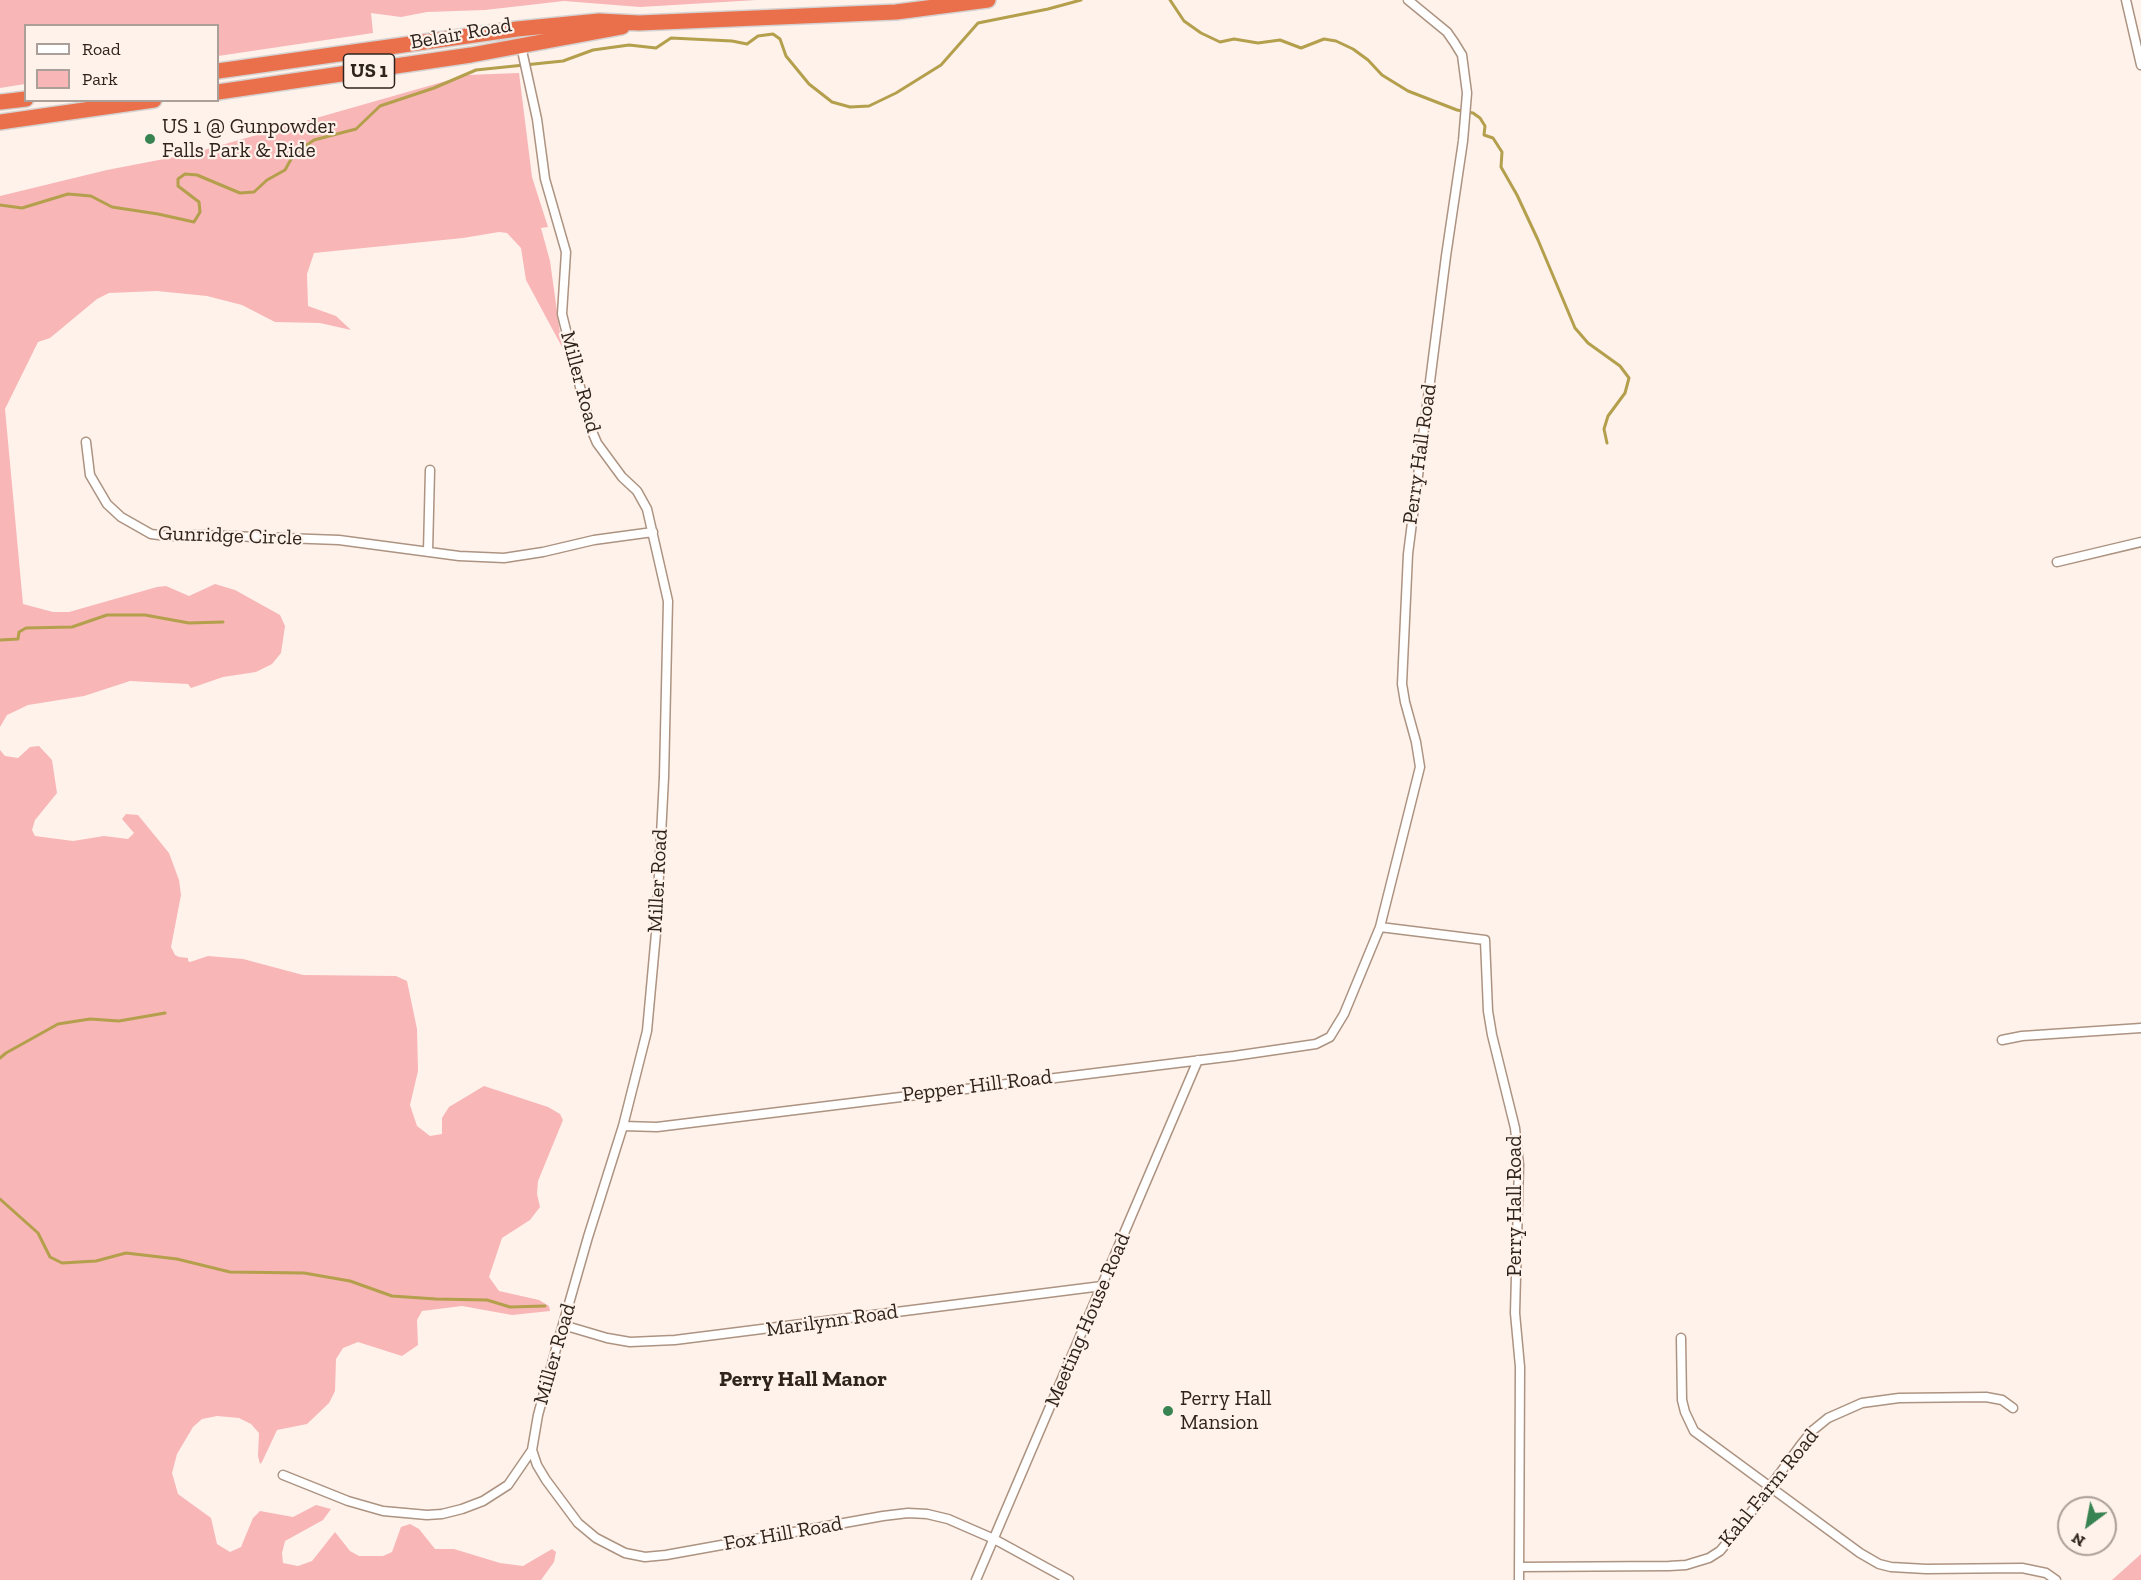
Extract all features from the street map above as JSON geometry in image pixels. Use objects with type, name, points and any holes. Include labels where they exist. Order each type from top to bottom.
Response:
[{"type":"highway","name":"Belair Road","points":[[219,72],[517,29],[599,21],[639,23],[896,12],[988,0]]},
{"type":"highway","name":"Belair Road","points":[[219,92],[366,72],[523,58],[602,32],[639,23]]},
{"type":"highway","points":[[517,29],[523,58]]},
{"type":"highway","points":[[0,102],[24,99]]},
{"type":"highway","points":[[0,122],[140,102]]},
{"type":"street","name":"Perry Hall Road","points":[[1330,1038],[1344,1014],[1380,927],[1420,767],[1402,684],[1408,554],[1466,112],[1467,82],[1462,55],[1446,32],[1408,0]]},
{"type":"street","points":[[2126,0],[2141,65]]},
{"type":"street","name":"Miller Road","points":[[283,1475],[348,1501],[383,1511],[442,1514],[483,1501],[508,1485],[532,1450],[538,1415],[588,1237],[623,1126],[647,1031],[656,933],[668,601],[647,509],[637,491],[605,456],[591,429],[562,314],[566,252],[546,179],[537,119],[523,58]]},
{"type":"street","name":"Gunridge Circle","points":[[86,442],[90,475],[107,504],[121,517],[151,534],[339,540],[459,556],[504,558],[594,540],[653,532]]},
{"type":"street","points":[[428,552],[430,470]]},
{"type":"street","points":[[2057,561],[2141,542]]},
{"type":"street","name":"Perry Hall Road","points":[[1380,927],[1485,940],[1488,1011],[1515,1128],[1519,1165],[1515,1313],[1520,1367],[1519,1580]]},
{"type":"street","points":[[2002,1040],[2022,1036],[2141,1028]]},
{"type":"street","name":"Pepper Hill Road","points":[[623,1126],[657,1127],[1198,1060],[1316,1044],[1330,1038]]},
{"type":"street","name":"Meeting House Road","points":[[976,1580],[1198,1060]]},
{"type":"street","name":"Marilynn Road","points":[[563,1325],[607,1338],[630,1342],[651,1342],[779,1328],[1102,1286]]},
{"type":"street","points":[[1681,1338],[1682,1401],[1689,1422],[1703,1440],[1860,1553],[1879,1564],[1904,1569],[2022,1568],[2046,1573],[2056,1580]]},
{"type":"street","name":"Kahl Farm Road","points":[[1519,1567],[1669,1566],[1699,1562],[1720,1551],[1812,1431],[1828,1418],[1862,1403],[1899,1398],[1986,1397],[2002,1400],[2013,1408]]},
{"type":"street","name":"Fox Hill Road","points":[[532,1450],[537,1466],[578,1522],[596,1538],[625,1553],[645,1557],[666,1556],[791,1532],[909,1513],[927,1514],[948,1519],[994,1539],[1069,1580]]},
{"type":"street","points":[[1926,1569],[1927,1580]]},
{"type":"green space","points":[[0,0],[757,0],[640,7],[564,1],[485,10],[427,12],[401,17],[371,13],[373,33],[219,56],[219,24],[24,24],[24,84],[0,88]]},
{"type":"green space","points":[[519,73],[532,177],[548,227],[541,228],[550,261],[562,347],[526,280],[521,248],[507,233],[499,232],[463,238],[314,253],[307,274],[308,306],[336,316],[351,330],[320,323],[275,322],[242,305],[207,296],[157,291],[109,293],[97,299],[50,338],[38,342],[5,409],[23,604],[53,612],[69,612],[157,587],[166,586],[189,596],[215,584],[235,590],[280,615],[285,626],[281,653],[272,664],[256,672],[223,677],[191,688],[188,684],[130,681],[84,696],[28,705],[7,715],[0,727],[0,196],[107,170],[190,154],[467,75]]},
{"type":"green space","points":[[39,746],[52,760],[57,793],[35,820],[32,830],[35,836],[73,841],[104,836],[128,839],[134,833],[122,819],[126,814],[138,815],[169,853],[179,880],[181,895],[171,947],[175,955],[188,958],[190,962],[208,956],[243,959],[303,975],[396,976],[407,981],[417,1029],[418,1071],[410,1105],[417,1126],[430,1136],[442,1134],[442,1118],[449,1107],[484,1086],[548,1107],[560,1114],[563,1120],[538,1181],[537,1194],[540,1207],[530,1220],[502,1238],[489,1277],[499,1291],[539,1300],[549,1306],[550,1311],[512,1315],[462,1306],[422,1311],[417,1320],[418,1345],[402,1356],[358,1342],[343,1348],[336,1359],[335,1391],[329,1403],[307,1424],[277,1430],[260,1464],[259,1433],[251,1424],[239,1418],[217,1416],[202,1419],[193,1427],[177,1454],[172,1473],[178,1494],[211,1518],[217,1544],[230,1552],[241,1547],[253,1518],[260,1511],[293,1517],[316,1505],[331,1509],[323,1520],[285,1541],[282,1553],[283,1563],[298,1566],[312,1561],[335,1532],[350,1551],[359,1556],[383,1556],[392,1552],[401,1527],[410,1524],[419,1529],[435,1549],[454,1549],[500,1563],[523,1566],[552,1549],[556,1552],[554,1562],[541,1580],[0,1580],[0,750],[5,756],[18,758],[30,747]]},
{"type":"green space","points":[[2141,1554],[2141,1580],[2112,1580]]},
{"type":"waterway","points":[[0,205],[22,208],[68,194],[91,196],[112,207],[194,222],[200,212],[199,202],[178,186],[178,179],[185,174],[197,175],[240,193],[254,192],[267,180],[285,170],[294,154],[314,140],[356,129],[380,106],[434,88],[476,70],[563,61],[593,50],[629,45],[656,48],[671,38],[732,41],[747,44],[758,36],[773,34],[780,39],[786,56],[809,84],[832,102],[850,107],[869,106],[896,93],[941,65],[978,23],[1081,0]]},
{"type":"waterway","points":[[1170,0],[1184,21],[1220,42],[1234,39],[1258,43],[1280,40],[1301,48],[1324,39],[1336,41],[1353,49],[1368,60],[1382,75],[1408,91],[1457,110],[1473,113],[1480,118],[1485,126],[1484,135],[1493,138],[1502,152],[1501,167],[1538,240],[1575,328],[1588,343],[1620,366],[1629,378],[1625,393],[1608,416],[1604,429],[1607,443]]},
{"type":"waterway","points":[[0,640],[18,639],[19,632],[26,628],[72,627],[107,615],[145,615],[189,623],[223,622]]},
{"type":"waterway","points":[[0,1058],[58,1024],[90,1019],[119,1021],[165,1013]]},
{"type":"waterway","points":[[0,1199],[38,1233],[50,1257],[62,1263],[96,1261],[126,1253],[177,1259],[230,1272],[304,1273],[350,1281],[392,1296],[487,1300],[510,1307],[545,1306]]},
{"type":"place","name":"US 1 @ Gunpowder Falls Park & Ride","points":[[150,139]]},
{"type":"place","name":"Perry Hall Mansion","points":[[1168,1411]]},
{"type":"district","name":"Perry Hall Manor","points":[[803,1380]]}]
